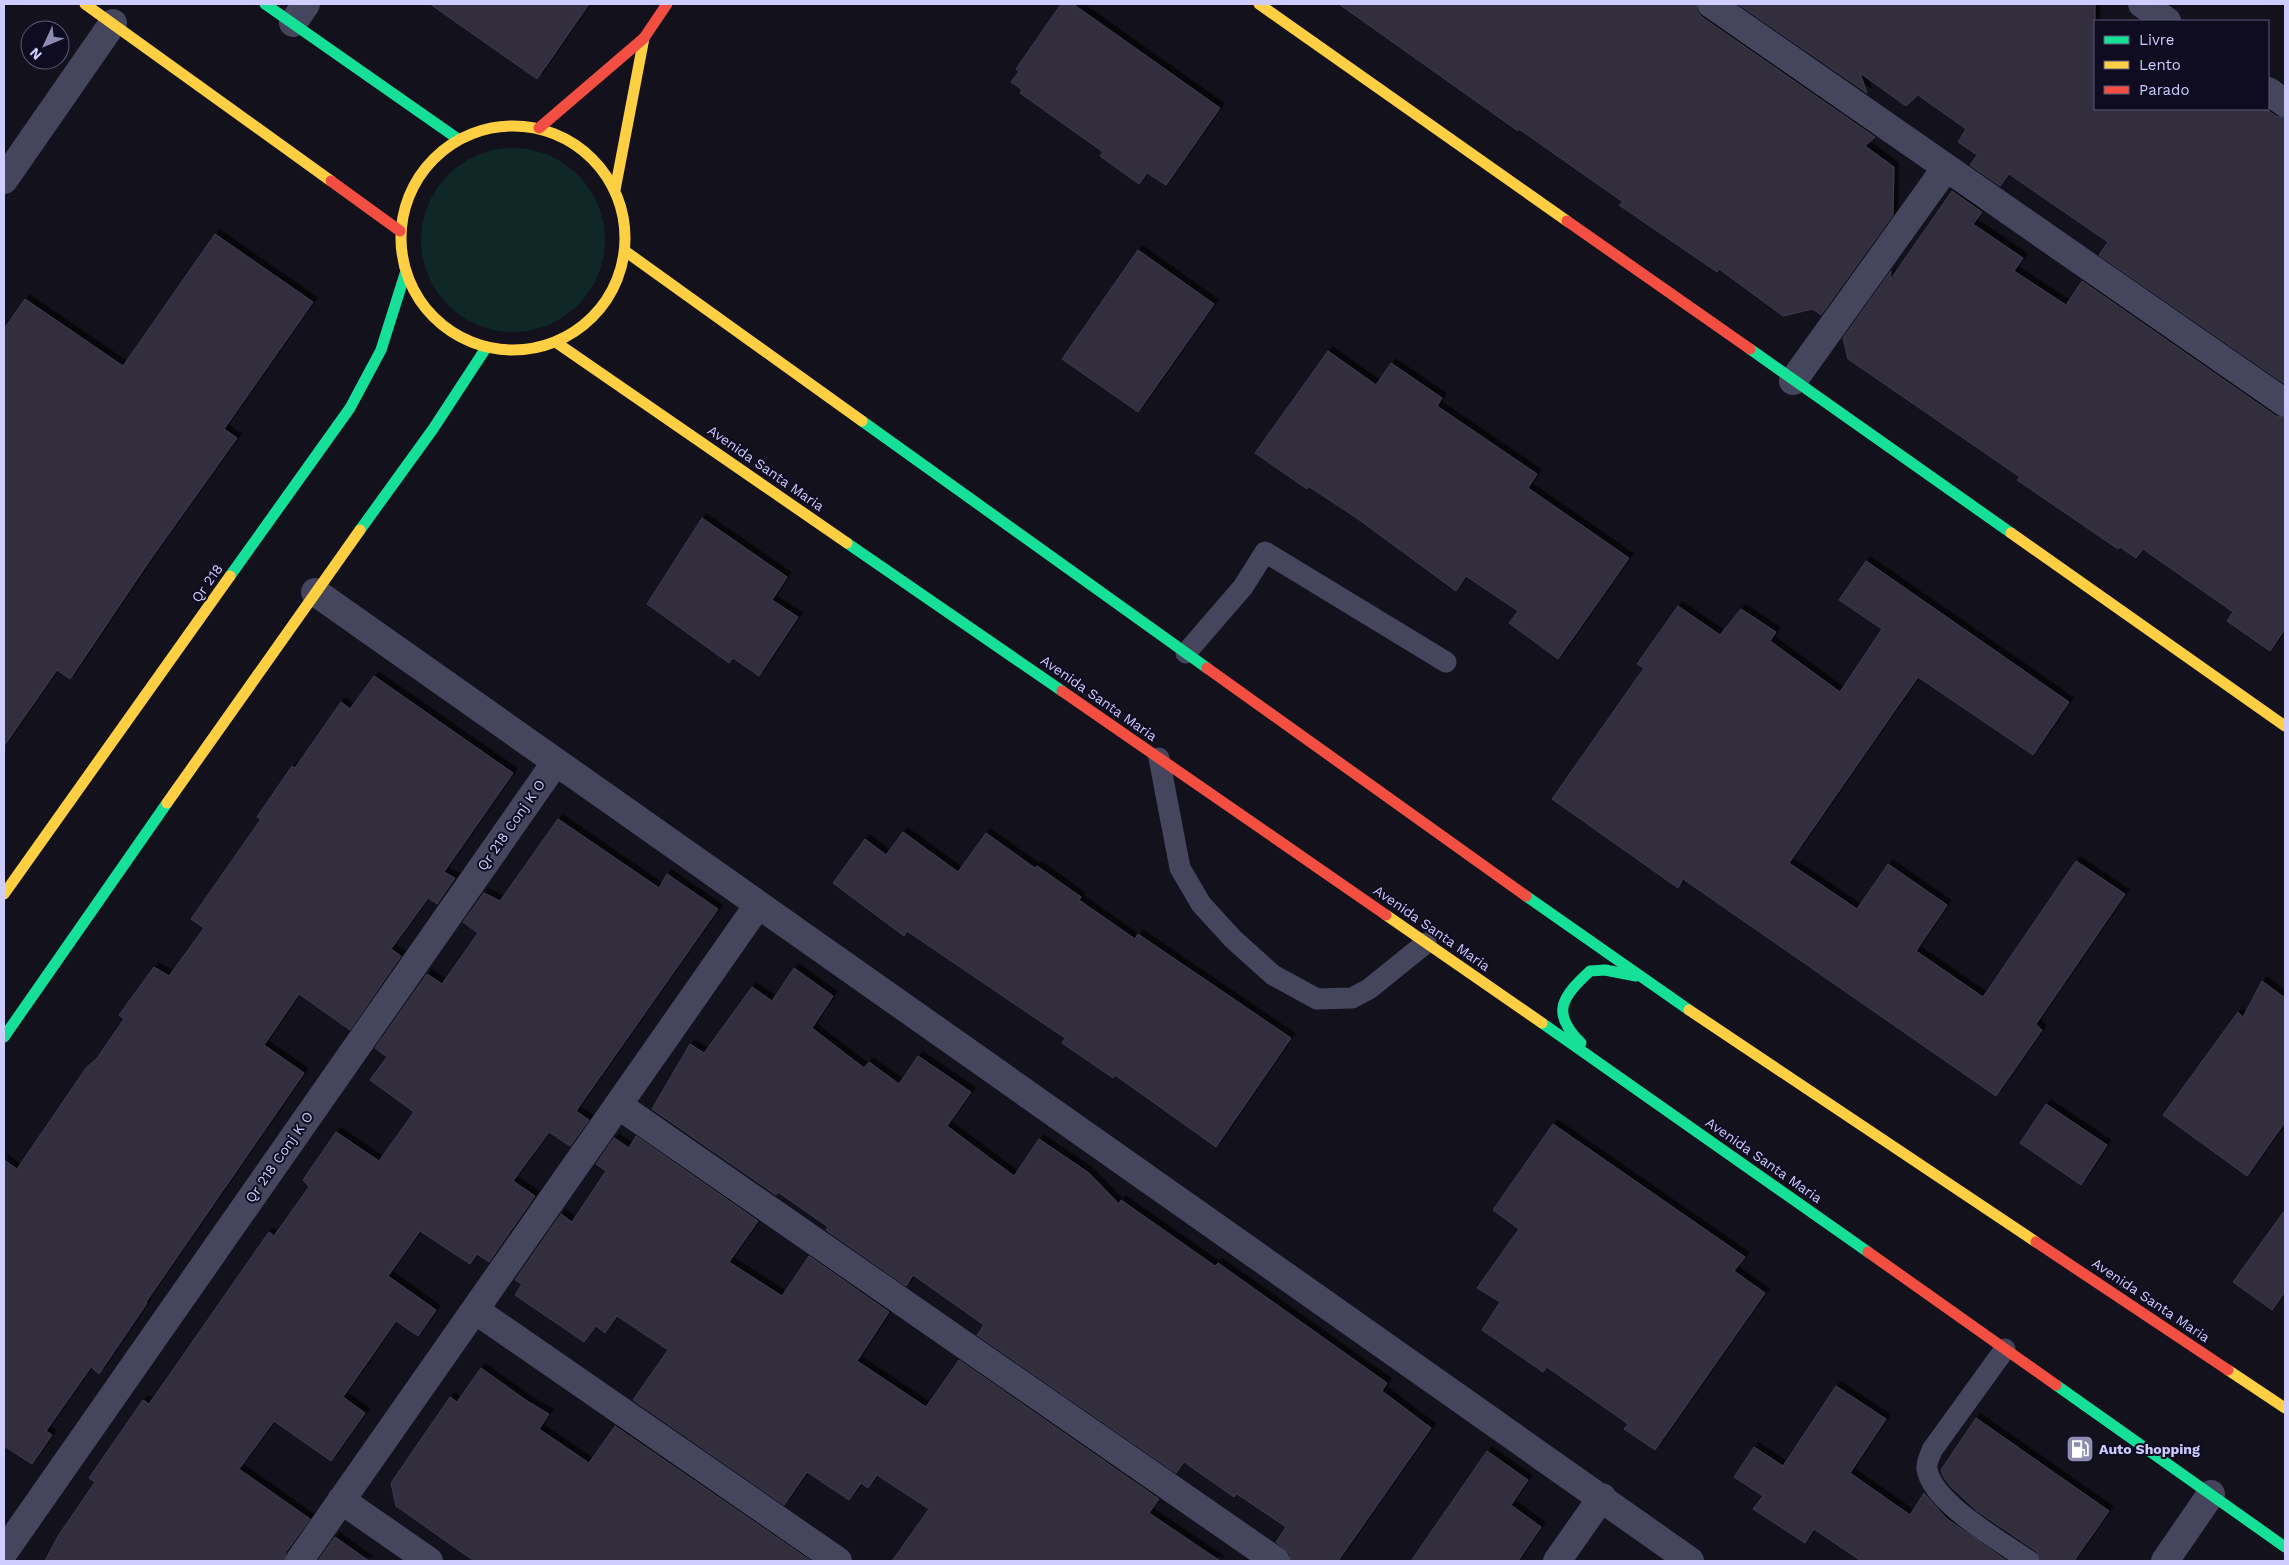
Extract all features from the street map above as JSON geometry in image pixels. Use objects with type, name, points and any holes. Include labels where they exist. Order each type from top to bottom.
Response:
[{"type":"main road","points":[[85,4],[400,230]]},
{"type":"main road","points":[[265,4],[299,13],[458,139]]},
{"type":"main road","points":[[539,128],[644,38],[667,4]]},
{"type":"main road","points":[[1259,4],[2285,726]]},
{"type":"main road","points":[[615,190],[644,38]]},
{"type":"main road","points":[[511,125],[539,128],[570,141],[590,157],[596,162],[615,190],[624,220],[625,251],[618,281],[603,306],[582,328],[557,343],[522,351],[486,348],[452,333],[424,307],[405,274],[400,230],[409,194],[429,162],[458,139],[484,128],[511,125]]},
{"type":"main road","name":"Avenida Santa Maria","points":[[625,251],[1640,977],[2283,1401]]},
{"type":"main road","name":"Qr 218","points":[[4,894],[350,408],[381,350],[405,274]]},
{"type":"main road","name":"Avenida Santa Maria","points":[[557,343],[1601,1063],[2285,1547]]},
{"type":"main road","points":[[4,1037],[315,592],[433,429],[486,348]]},
{"type":"main road","points":[[1601,1063],[1566,1028],[1562,1017],[1564,1006],[1570,993],[1590,971],[1605,970],[1640,977]]},
{"type":"street","points":[[1711,4],[2285,403]]},
{"type":"street","points":[[2142,4],[2166,20]]},
{"type":"street","points":[[4,180],[113,23]]},
{"type":"street","points":[[2269,92],[2285,103]]},
{"type":"street","points":[[1793,380],[1945,168]]},
{"type":"street","points":[[315,592],[555,763],[1602,1497],[1690,1561]]},
{"type":"street","name":"Qr 218 Conj K O","points":[[4,1553],[555,763]]},
{"type":"street","points":[[299,1561],[758,905]]},
{"type":"street","points":[[618,1105],[1276,1561]]},
{"type":"street","points":[[474,1310],[838,1561]]},
{"type":"street","points":[[2165,1561],[2211,1494]]},
{"type":"street","points":[[1556,1561],[1602,1497]]},
{"type":"street","points":[[342,1500],[429,1561]]},
{"type":"street","points":[[4,1553],[13,1561]]},
{"type":"lane","points":[[1186,653],[1243,587],[1265,552],[1446,662]]},
{"type":"lane","points":[[1159,758],[1180,868],[1201,904],[1233,939],[1273,975],[1317,999],[1352,998],[1369,990],[1426,943]]},
{"type":"lane","points":[[2005,1349],[1932,1450],[1927,1468],[1933,1486],[1947,1503],[2030,1561]]},
{"type":"green space","points":[[504,148],[522,148],[540,152],[564,163],[584,181],[590,189],[601,213],[605,249],[598,275],[590,291],[572,311],[564,317],[540,328],[522,332],[504,332],[486,328],[462,317],[442,299],[436,291],[425,267],[421,249],[421,231],[425,213],[436,189],[454,169],[462,163],[486,152]]},
{"type":"building","points":[[430,4],[589,4],[537,79]]},
{"type":"building","points":[[1061,4],[1073,4],[1220,108],[1166,185],[1147,173],[1139,184],[1100,156],[1103,152],[1020,93],[1022,90],[1011,82],[1019,71],[1016,69]]},
{"type":"building","points":[[1339,4],[1696,4],[1697,11],[1702,17],[1875,137],[1865,146],[1894,167],[1893,215],[1821,315],[1813,309],[1783,316],[1719,269],[1717,272],[1619,205],[1623,202],[1519,129],[1518,131]]},
{"type":"building","points":[[1738,4],[2095,4],[2094,110],[2267,110],[2276,116],[2285,118],[2285,384],[2099,255],[2108,242],[2009,174],[2000,186],[1970,165],[1977,155],[1958,142],[1966,129],[1918,95],[1906,106],[1860,73],[1867,93]]},
{"type":"building","points":[[1952,191],[1982,212],[1973,224],[2023,258],[2014,271],[2066,305],[2082,281],[2276,416],[2285,418],[2285,629],[2270,651],[2227,621],[2233,612],[2143,549],[2136,558],[2120,547],[2118,549],[2017,480],[2020,477],[1848,359],[1843,338],[1891,271],[1890,280]]},
{"type":"building","points":[[215,234],[313,302],[224,429],[237,438],[148,563],[70,679],[57,670],[4,746],[4,329],[25,299],[123,366]]},
{"type":"building","points":[[1138,250],[1214,304],[1138,412],[1062,359]]},
{"type":"building","points":[[1328,351],[1376,385],[1391,363],[1442,398],[1437,406],[1537,474],[1528,488],[1629,558],[1558,659],[1509,623],[1518,611],[1466,576],[1456,591],[1358,519],[1308,486],[1307,489],[1255,453]]},
{"type":"building","points":[[702,518],[787,577],[772,600],[798,617],[759,676],[733,658],[729,663],[647,604]]},
{"type":"building","points":[[1866,561],[2069,702],[2033,755],[1918,677],[1789,863],[1857,909],[1888,864],[1947,905],[1916,951],[1983,997],[2076,861],[2125,894],[2036,1024],[2042,1030],[1996,1096],[1683,879],[1678,888],[1552,799],[1644,668],[1637,664],[1678,606],[1720,635],[1741,609],[1776,632],[1770,641],[1840,692],[1882,629],[1839,600]]},
{"type":"building","points":[[374,676],[513,773],[444,872],[455,878],[437,904],[428,898],[391,949],[401,956],[350,1030],[299,994],[264,1045],[304,1073],[146,1302],[99,1374],[91,1367],[46,1431],[52,1435],[32,1464],[4,1446],[4,1160],[17,1169],[86,1068],[97,1058],[124,1019],[119,1015],[154,967],[169,976],[204,928],[191,919],[261,819],[257,817],[292,766],[295,768],[341,702],[350,709]]},
{"type":"building","points":[[558,819],[659,888],[667,874],[718,909],[576,1111],[589,1120],[570,1146],[549,1132],[513,1181],[535,1196],[489,1262],[477,1254],[470,1264],[420,1231],[388,1276],[436,1310],[418,1336],[396,1321],[343,1397],[365,1413],[331,1461],[274,1421],[239,1469],[310,1519],[286,1552],[284,1561],[45,1561],[58,1536],[95,1482],[89,1478],[143,1400],[149,1404],[269,1232],[274,1236],[309,1187],[303,1180],[336,1132],[379,1161],[414,1112],[370,1080],[387,1057],[375,1048],[427,974],[442,984],[478,933],[463,922],[484,893],[500,901]]},
{"type":"building","points":[[903,832],[958,872],[986,833],[1035,868],[1037,866],[1081,897],[1079,900],[1135,939],[1138,934],[1291,1038],[1216,1147],[1115,1075],[1113,1078],[1062,1043],[1065,1038],[907,931],[904,936],[833,883],[865,839],[886,855]]},
{"type":"building","points":[[794,968],[833,996],[812,1028],[864,1068],[869,1062],[899,1084],[918,1056],[971,1092],[947,1126],[1014,1176],[1039,1139],[1089,1173],[1119,1204],[1121,1200],[1215,1266],[1218,1263],[1387,1383],[1382,1391],[1431,1428],[1338,1561],[1291,1561],[1290,1554],[1276,1542],[1286,1527],[1237,1494],[1234,1497],[1184,1462],[1176,1473],[977,1335],[984,1325],[913,1275],[906,1286],[826,1230],[828,1227],[778,1192],[776,1195],[652,1109],[690,1044],[704,1053],[752,987],[772,1001]]},
{"type":"building","points":[[2262,981],[2285,998],[2285,1122],[2247,1176],[2163,1115],[2238,1012],[2243,1017]]},
{"type":"building","points":[[2046,1104],[2107,1145],[2081,1185],[2020,1143]]},
{"type":"building","points":[[1553,1124],[1745,1257],[1734,1271],[1765,1293],[1655,1450],[1624,1429],[1628,1424],[1547,1367],[1543,1372],[1482,1330],[1500,1302],[1477,1288],[1519,1229],[1493,1210]]},
{"type":"building","points":[[636,1136],[758,1221],[729,1262],[782,1296],[809,1256],[889,1312],[857,1361],[926,1407],[959,1360],[1159,1499],[1149,1513],[1220,1561],[892,1561],[929,1509],[877,1475],[868,1488],[861,1483],[849,1500],[807,1472],[784,1505],[633,1400],[668,1350],[617,1316],[605,1333],[596,1326],[584,1342],[515,1295],[522,1284],[515,1280],[561,1214],[572,1222],[606,1171],[596,1164],[614,1138],[629,1148]]},
{"type":"building","points":[[2285,1210],[2285,1292],[2272,1310],[2233,1282]]},
{"type":"building","points":[[481,1368],[527,1401],[549,1414],[539,1429],[589,1463],[615,1426],[811,1561],[474,1561],[396,1506],[391,1483],[450,1397],[457,1402]]},
{"type":"building","points":[[1836,1386],[1886,1419],[1850,1473],[1910,1515],[1924,1493],[1946,1518],[2007,1561],[1861,1561],[1814,1529],[1805,1543],[1753,1509],[1763,1496],[1734,1477],[1754,1447],[1783,1466]]},
{"type":"building","points":[[1976,1418],[2109,1511],[2074,1561],[2041,1561],[2036,1551],[1977,1511],[1951,1487],[1943,1476],[1941,1470]]},
{"type":"building","points":[[1487,1451],[1528,1480],[1511,1505],[1541,1527],[1518,1561],[1411,1561]]},
{"type":"building","points":[[335,1537],[369,1561],[318,1561]]},
{"type":"traffic: fast","points":[[265,4],[458,139]]},
{"type":"traffic: fast","points":[[230,576],[350,408],[381,350],[405,274]]},
{"type":"traffic: fast","points":[[360,530],[433,429],[486,348]]},
{"type":"traffic: fast","points":[[1750,349],[2011,533]]},
{"type":"traffic: fast","points":[[862,421],[1207,668]]},
{"type":"traffic: fast","points":[[847,543],[1062,691]]},
{"type":"traffic: fast","points":[[4,1037],[167,803]]},
{"type":"traffic: fast","points":[[1526,896],[1689,1010]]},
{"type":"traffic: fast","points":[[1581,1043],[1565,1023],[1563,1014],[1563,1006],[1572,989],[1590,971],[1605,970],[1636,976]]},
{"type":"traffic: fast","points":[[1542,1023],[1868,1252]]},
{"type":"traffic: fast","points":[[2056,1385],[2285,1547]]},
{"type":"traffic: slow","points":[[85,4],[331,181]]},
{"type":"traffic: slow","points":[[1259,4],[1567,221]]},
{"type":"traffic: slow","points":[[615,190],[644,38]]},
{"type":"traffic: slow","points":[[502,126],[524,126],[556,134],[566,139],[584,151],[600,167],[617,195],[623,216],[625,238],[623,260],[617,281],[600,309],[584,325],[556,342],[524,350],[502,350],[470,342],[460,337],[442,325],[426,309],[409,281],[401,249],[401,227],[409,195],[414,185],[426,167],[442,151],[470,134],[502,126]]},
{"type":"traffic: slow","points":[[625,251],[862,421]]},
{"type":"traffic: slow","points":[[557,343],[847,543]]},
{"type":"traffic: slow","points":[[167,803],[360,530]]},
{"type":"traffic: slow","points":[[2011,533],[2285,726]]},
{"type":"traffic: slow","points":[[4,894],[230,576]]},
{"type":"traffic: slow","points":[[1386,915],[1542,1023]]},
{"type":"traffic: slow","points":[[1689,1010],[2036,1242]]},
{"type":"traffic: slow","points":[[2228,1370],[2285,1408]]},
{"type":"traffic: jam","points":[[539,128],[644,38],[667,4]]},
{"type":"traffic: jam","points":[[331,181],[400,231]]},
{"type":"traffic: jam","points":[[1567,221],[1750,349]]},
{"type":"traffic: jam","points":[[1207,668],[1526,896]]},
{"type":"traffic: jam","points":[[1062,691],[1386,915]]},
{"type":"traffic: jam","points":[[2036,1242],[2228,1370]]},
{"type":"traffic: jam","points":[[1868,1252],[2056,1385]]},
{"type":"place","name":"Auto Shopping","points":[[2080,1449]]}]
